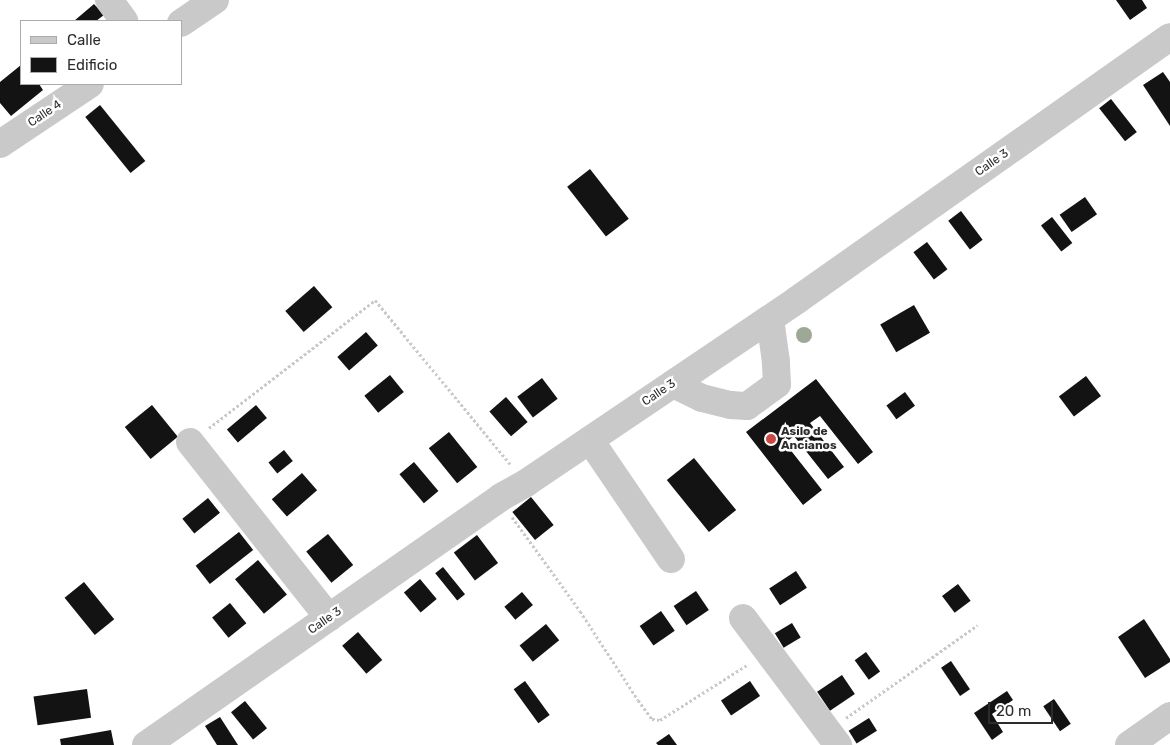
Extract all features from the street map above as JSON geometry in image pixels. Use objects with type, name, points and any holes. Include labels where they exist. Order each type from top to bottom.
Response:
[{"type":"street","points":[[109,0],[123,20]]},
{"type":"street","points":[[182,22],[215,0]]},
{"type":"street","name":"Calle 3","points":[[146,745],[501,498],[770,319],[1170,37]]},
{"type":"street","name":"Calle 4","points":[[0,144],[88,85]]},
{"type":"street","points":[[673,384],[702,398],[731,405],[747,406],[777,384],[770,319]]},
{"type":"street","points":[[590,440],[671,559]]},
{"type":"street","points":[[190,442],[329,618]]},
{"type":"street","points":[[743,618],[833,738]]},
{"type":"street","points":[[1129,745],[1170,716]]},
{"type":"path","points":[[190,442],[375,300],[526,483]]},
{"type":"path","points":[[501,498],[517,525],[580,611],[652,719],[660,720],[769,652]]},
{"type":"path","points":[[833,738],[978,625]]},
{"type":"building","points":[[1116,0],[1142,0],[1147,8],[1130,20]]},
{"type":"building","points":[[94,4],[104,15],[97,20],[75,20]]},
{"type":"building","points":[[20,66],[20,85],[40,85],[43,90],[11,116],[0,103],[0,82]]},
{"type":"building","points":[[1163,72],[1170,82],[1170,126],[1143,85]]},
{"type":"building","points":[[1111,99],[1137,132],[1125,141],[1099,108]]},
{"type":"building","points":[[100,105],[145,161],[131,173],[85,117]]},
{"type":"building","points":[[590,169],[629,219],[606,236],[567,187]]},
{"type":"building","points":[[1085,197],[1097,214],[1072,232],[1060,215]]},
{"type":"building","points":[[961,211],[983,240],[970,249],[948,221]]},
{"type":"building","points":[[1052,217],[1072,243],[1061,252],[1041,226]]},
{"type":"building","points":[[927,242],[947,269],[934,279],[913,252]]},
{"type":"building","points":[[314,286],[332,307],[304,332],[285,311]]},
{"type":"building","points":[[914,305],[930,333],[896,352],[880,324]]},
{"type":"building","points":[[366,332],[378,346],[349,371],[337,357]]},
{"type":"building","points":[[390,375],[404,392],[378,413],[364,396]]},
{"type":"building","points":[[1086,376],[1101,396],[1074,416],[1059,396]]},
{"type":"building","points":[[542,378],[558,399],[533,417],[517,397]]},
{"type":"building","name":"Asilo de Ancianos","points":[[816,379],[873,452],[858,464],[820,416],[810,423],[844,467],[828,479],[794,436],[785,443],[822,490],[803,505],[746,432]]},
{"type":"building","points":[[905,392],[915,406],[896,419],[886,406]]},
{"type":"building","points":[[506,397],[528,422],[511,436],[489,411]]},
{"type":"building","points":[[152,405],[178,437],[151,459],[125,427]]},
{"type":"building","points":[[256,405],[267,418],[238,442],[227,429]]},
{"type":"building","points":[[449,432],[477,467],[457,483],[429,448]]},
{"type":"building","points":[[284,450],[293,461],[277,473],[268,463]]},
{"type":"building","points":[[694,458],[736,510],[709,532],[667,480]]},
{"type":"building","points":[[414,462],[438,491],[424,503],[399,474]]},
{"type":"building","points":[[302,473],[317,490],[287,517],[272,499]]},
{"type":"building","points":[[531,497],[554,525],[535,540],[512,512]]},
{"type":"building","points":[[208,498],[220,513],[194,534],[182,519]]},
{"type":"building","points":[[239,532],[253,550],[210,584],[196,566]]},
{"type":"building","points":[[328,534],[353,565],[331,583],[306,552]]},
{"type":"building","points":[[477,535],[498,563],[475,580],[454,552]]},
{"type":"building","points":[[258,560],[287,594],[264,614],[235,579]]},
{"type":"building","points":[[443,567],[465,594],[457,600],[435,573]]},
{"type":"building","points":[[796,571],[807,588],[780,605],[769,588]]},
{"type":"building","points":[[420,579],[437,599],[421,612],[404,592]]},
{"type":"building","points":[[84,582],[114,619],[95,635],[65,598]]},
{"type":"building","points":[[958,584],[971,601],[955,613],[942,596]]},
{"type":"building","points":[[696,591],[709,610],[686,625],[674,606]]},
{"type":"building","points":[[522,592],[533,605],[515,620],[504,607]]},
{"type":"building","points":[[230,603],[246,623],[228,638],[212,617]]},
{"type":"building","points":[[661,611],[675,631],[653,646],[640,626]]},
{"type":"building","points":[[1144,619],[1170,659],[1170,662],[1145,678],[1118,637]]},
{"type":"building","points":[[792,623],[801,638],[784,648],[775,633]]},
{"type":"building","points":[[546,624],[559,640],[533,662],[520,645]]},
{"type":"building","points":[[358,632],[382,660],[366,674],[342,646]]},
{"type":"building","points":[[866,652],[880,671],[869,680],[855,660]]},
{"type":"building","points":[[951,661],[970,689],[960,696],[941,668]]},
{"type":"building","points":[[842,675],[855,694],[830,711],[817,692]]},
{"type":"building","points":[[525,681],[550,715],[538,723],[514,689]]},
{"type":"building","points":[[750,681],[760,696],[731,715],[721,701]]},
{"type":"building","points":[[87,689],[91,718],[38,725],[34,697]]},
{"type":"building","points":[[1007,691],[1013,700],[992,714],[1003,732],[992,740],[974,713]]},
{"type":"building","points":[[1054,699],[1071,724],[1060,731],[1043,706]]},
{"type":"building","points":[[245,701],[267,728],[253,740],[231,712]]},
{"type":"building","points":[[220,717],[238,745],[217,745],[205,726]]},
{"type":"building","points":[[869,718],[877,731],[857,743],[849,731]]},
{"type":"building","points":[[111,730],[114,745],[61,745],[60,739]]},
{"type":"building","points":[[669,734],[677,745],[658,745],[656,743]]},
{"type":"place","name":"Asilo de Ancianos","points":[[771,439]]}]
